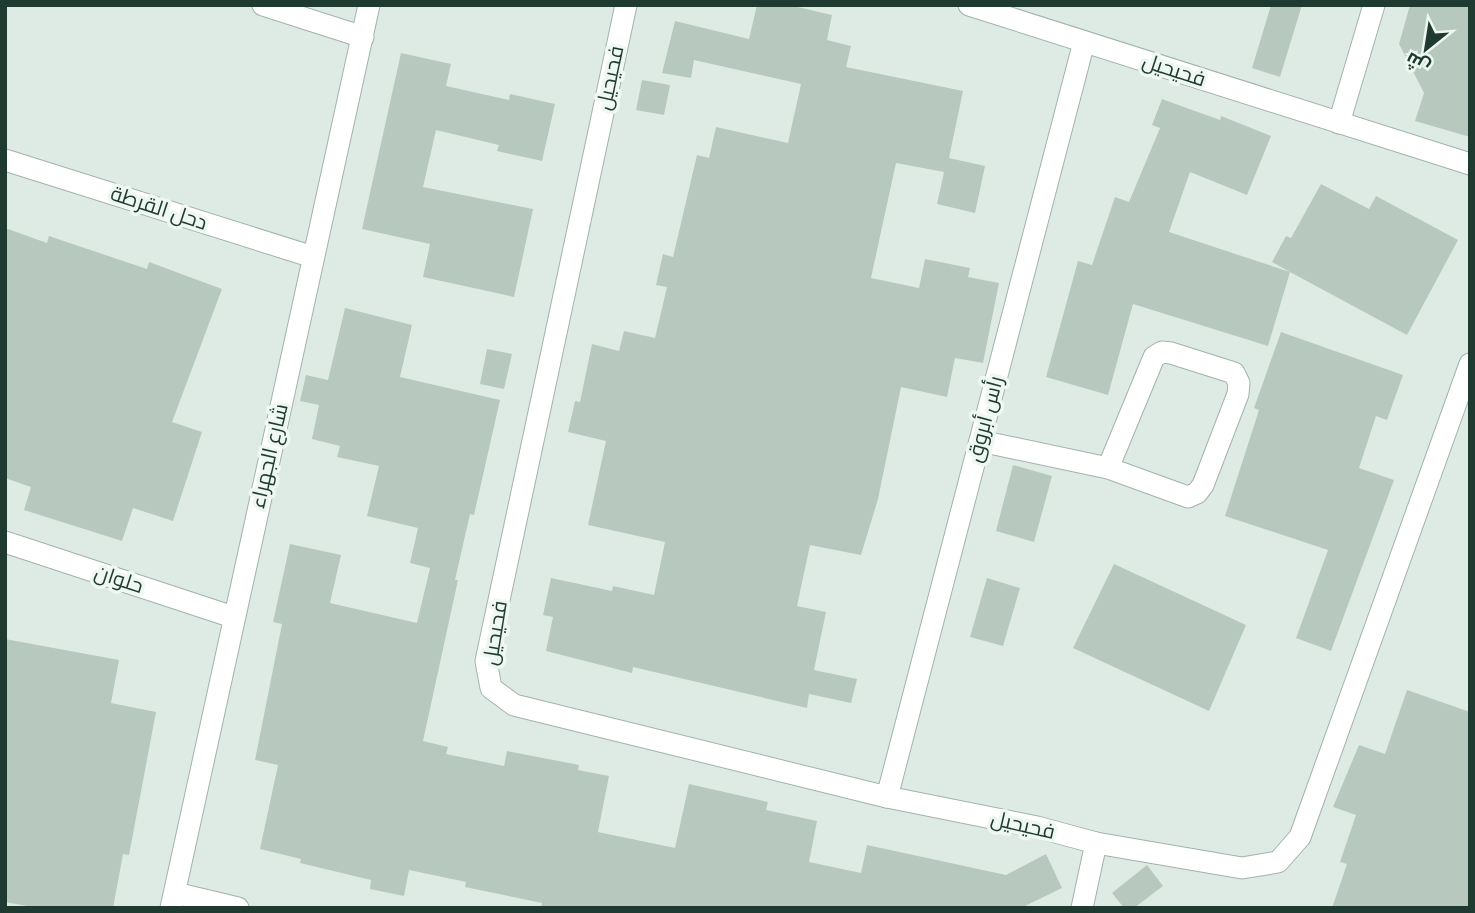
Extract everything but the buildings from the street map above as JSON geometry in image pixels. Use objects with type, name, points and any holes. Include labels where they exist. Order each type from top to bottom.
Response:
[{"type":"street","points":[[263,5],[363,37]]},
{"type":"street","name":"شارع الجهراء","points":[[173,901],[369,5]]},
{"type":"street","name":"فحيحيل","points":[[626,5],[486,661],[491,688],[514,705],[887,797],[1037,827],[1096,843],[1242,868],[1278,862],[1300,837],[1470,364]]},
{"type":"street","name":"فحيحيل","points":[[969,5],[1470,164]]},
{"type":"street","points":[[1339,123],[1374,5]]},
{"type":"street","name":"رأس أبروق","points":[[887,797],[1084,42]]},
{"type":"street","name":"دحل القرطة","points":[[5,160],[313,257]]},
{"type":"street","points":[[980,441],[1108,468],[1178,496],[1188,497],[1198,493],[1238,394],[1239,383],[1234,373],[1171,352],[1162,352],[1154,357],[1108,468]]},
{"type":"street","name":"حلوان","points":[[5,541],[233,617]]},
{"type":"street","points":[[1082,908],[1096,843]]},
{"type":"street","points":[[173,901],[238,908]]}]
